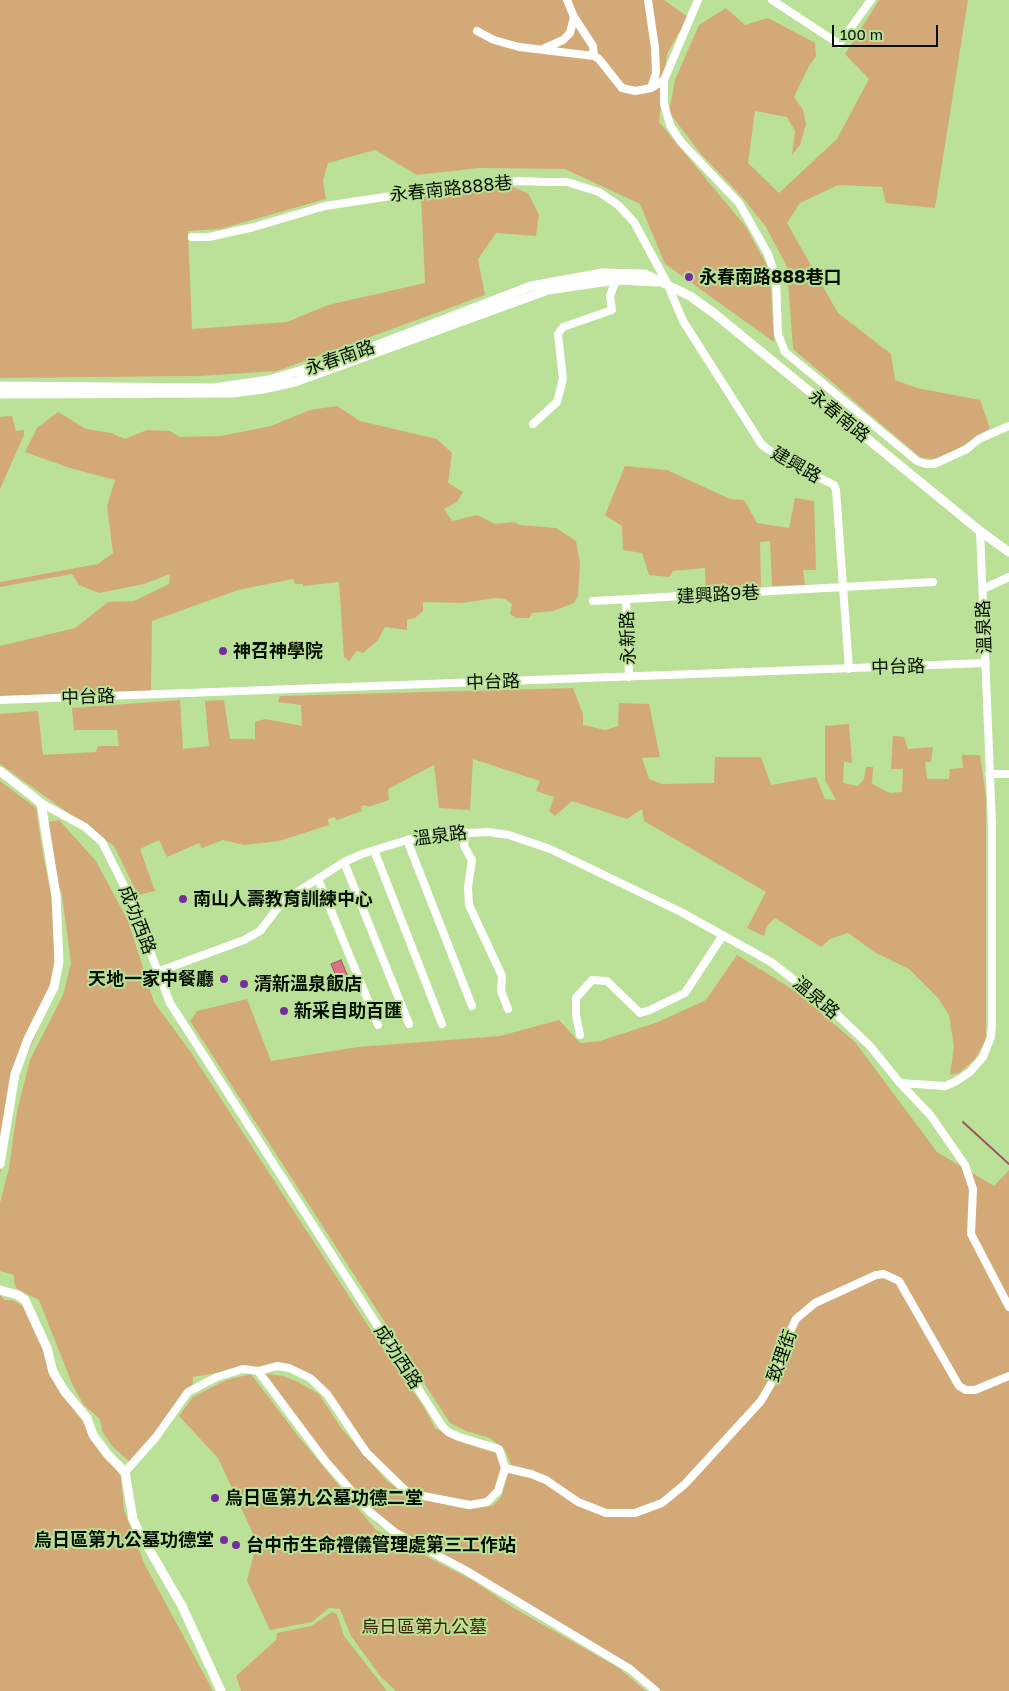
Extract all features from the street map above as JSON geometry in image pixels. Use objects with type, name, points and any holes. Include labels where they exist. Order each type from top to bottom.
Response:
[{"type":"street","points":[[567,0],[574,17],[593,46],[594,56]]},
{"type":"street","points":[[648,0],[655,48],[656,72],[651,88]]},
{"type":"street","points":[[698,0],[664,80],[664,104],[670,125],[681,142],[739,203],[768,254],[776,278],[778,334],[785,352],[917,461],[926,464],[934,464],[967,449],[979,439],[1009,426]]},
{"type":"street","points":[[772,0],[839,44],[871,0]]},
{"type":"street","points":[[545,48],[563,40],[570,33],[574,17]]},
{"type":"street","points":[[477,30],[494,40],[519,47],[545,48],[594,56],[599,59],[622,88],[635,91],[651,88],[664,80]]},
{"type":"street","name":"永春南路888巷","points":[[192,237],[209,238],[325,206],[371,197],[457,186],[520,181],[567,182],[599,192],[618,205],[634,222],[667,283]]},
{"type":"street","name":"永春南路","points":[[294,378],[530,286],[602,273],[645,274],[667,283],[690,296],[715,314],[980,531],[1009,552]]},
{"type":"street","points":[[534,424],[557,402],[563,378],[558,334],[563,327],[612,310],[610,296],[616,280]]},
{"type":"street","name":"永春南路","points":[[1,390],[232,390],[294,378],[548,290],[616,280],[667,283]]},
{"type":"street","name":"建興路","points":[[667,283],[683,321],[762,445],[783,460],[834,485],[844,587],[849,669]]},
{"type":"street","name":"溫泉路","points":[[157,972],[244,940],[260,931],[283,901],[344,862],[374,850],[407,840],[465,832],[509,835],[550,849],[723,934],[771,962],[829,1007],[870,1046],[900,1083],[945,1086],[975,1068],[990,1043],[992,1023],[992,825],[980,531]]},
{"type":"street","points":[[983,590],[1009,577]]},
{"type":"street","name":"建興路9巷","points":[[593,601],[933,582]]},
{"type":"street","name":"永新路","points":[[626,599],[629,677]]},
{"type":"street","name":"中台路","points":[[0,700],[986,664]]},
{"type":"street","name":"成功西路","points":[[0,771],[41,803],[86,827],[102,842],[128,894],[170,1003],[442,1426],[448,1432],[459,1437],[499,1449],[505,1468]]},
{"type":"street","points":[[989,774],[1009,774]]},
{"type":"street","points":[[0,1164],[15,1074],[28,1039],[54,987],[59,970],[56,896],[41,803]]},
{"type":"street","points":[[465,832],[464,846],[472,860],[468,887],[469,905],[502,976],[501,992],[508,1009]]},
{"type":"street","points":[[407,840],[472,1006]]},
{"type":"street","points":[[374,850],[442,1024]]},
{"type":"street","points":[[344,862],[409,1024]]},
{"type":"street","points":[[318,878],[378,1025]]},
{"type":"street","points":[[580,1035],[576,998],[592,980],[607,981],[640,1013],[650,1010],[685,993],[723,934]]},
{"type":"street","points":[[900,1083],[931,1116],[968,1170],[974,1189],[970,1224],[971,1234],[1009,1307]]},
{"type":"street","name":"致理街","points":[[505,1468],[531,1474],[546,1480],[578,1502],[606,1513],[635,1513],[662,1503],[686,1484],[761,1401],[775,1378],[790,1329],[800,1315],[815,1303],[876,1275],[884,1274],[899,1281],[959,1386],[966,1390],[975,1390],[1009,1376]]},
{"type":"street","points":[[0,1290],[18,1295],[25,1300],[46,1348],[53,1372],[65,1392],[87,1418],[93,1435],[108,1455],[125,1472],[138,1530],[182,1606],[221,1691]]},
{"type":"street","points":[[125,1472],[156,1437],[188,1392],[217,1377],[243,1369],[258,1371],[277,1366],[289,1368],[310,1378],[327,1394],[366,1452],[408,1493],[470,1505],[487,1502],[498,1491],[505,1468]]},
{"type":"street","points":[[258,1371],[326,1462],[370,1512],[396,1533],[465,1570],[614,1659],[656,1691]]},
{"type":"green space","points":[[0,0],[664,0],[688,17],[667,54],[659,122],[746,227],[770,271],[774,342],[665,264],[640,204],[565,169],[479,168],[417,175],[375,150],[328,163],[323,180],[326,199],[220,229],[188,231],[192,329],[287,322],[328,305],[425,283],[421,197],[503,183],[528,193],[539,215],[536,236],[496,233],[478,259],[485,295],[277,371],[200,376],[0,378]]},
{"type":"green space","points":[[879,0],[968,0],[935,208],[886,203],[882,187],[838,185],[800,203],[787,223],[838,313],[891,354],[895,380],[917,388],[980,400],[990,428],[942,459],[921,458],[793,349],[787,267],[766,227],[742,197],[700,153],[669,112],[675,80],[699,25],[726,8],[745,25],[768,18],[815,43],[816,56],[794,97],[803,110],[806,124],[800,145],[792,155],[795,131],[787,117],[755,111],[748,163],[779,193],[837,139],[869,79],[845,54]]},
{"type":"green space","points":[[337,406],[360,421],[437,439],[452,453],[448,483],[463,492],[457,502],[444,509],[452,521],[477,515],[495,524],[514,522],[520,525],[556,528],[576,541],[580,563],[578,596],[574,603],[553,611],[532,613],[529,618],[516,618],[510,614],[512,604],[505,599],[496,598],[462,603],[423,602],[423,611],[415,618],[407,620],[407,630],[385,627],[378,640],[363,653],[357,651],[349,661],[344,657],[339,582],[303,586],[303,584],[295,584],[293,579],[238,590],[152,621],[151,691],[0,698],[0,646],[75,628],[108,602],[134,601],[169,584],[170,574],[144,584],[99,593],[79,585],[72,574],[0,587],[0,582],[98,564],[113,553],[107,506],[115,480],[70,468],[25,452],[37,428],[58,412],[86,429],[111,433],[125,439],[147,430],[170,431],[180,437],[221,436],[271,426],[310,410]]},
{"type":"green space","points":[[12,416],[16,431],[24,430],[24,435],[0,489],[0,417]]},
{"type":"green space","points":[[625,466],[667,470],[730,499],[744,500],[757,523],[789,528],[795,498],[814,501],[816,570],[803,570],[805,585],[772,586],[770,541],[760,542],[761,587],[706,590],[705,568],[673,571],[669,577],[649,575],[642,553],[623,550],[622,526],[605,515]]},
{"type":"green space","points":[[573,688],[583,714],[583,725],[605,730],[618,726],[619,703],[649,704],[660,757],[642,758],[649,779],[662,784],[714,783],[715,757],[761,757],[771,785],[816,777],[825,799],[836,800],[825,780],[825,726],[849,724],[852,763],[844,762],[843,783],[858,786],[864,779],[866,767],[873,767],[872,784],[890,793],[902,792],[903,769],[891,769],[893,736],[904,737],[908,749],[933,747],[931,762],[925,762],[927,779],[949,779],[950,769],[963,768],[962,755],[980,755],[986,796],[986,1039],[975,1059],[959,1073],[950,1075],[954,1047],[949,1015],[938,998],[909,969],[876,953],[848,933],[830,939],[821,947],[775,918],[767,926],[764,936],[747,928],[766,892],[644,821],[642,809],[627,819],[572,801],[555,816],[549,811],[554,797],[536,791],[540,781],[473,759],[470,810],[439,808],[434,765],[388,789],[389,800],[368,807],[365,805],[361,806],[362,811],[337,820],[334,817],[328,819],[329,825],[279,841],[244,845],[223,840],[202,848],[199,843],[167,857],[159,840],[140,849],[155,891],[138,895],[114,846],[0,764],[0,714],[38,711],[43,755],[96,752],[98,746],[119,746],[117,730],[74,730],[72,708],[180,700],[183,749],[209,746],[205,701],[224,700],[230,739],[255,739],[255,722],[265,719],[302,726],[301,705],[278,702],[280,696]]},
{"type":"green space","points":[[0,781],[36,808],[43,855],[60,936],[59,981],[12,1090],[0,1175]]},
{"type":"green space","points":[[59,820],[96,861],[128,921],[154,1002],[190,1051],[376,1338],[424,1407],[435,1428],[463,1443],[498,1454],[502,1465],[495,1491],[487,1500],[475,1502],[438,1497],[413,1490],[394,1477],[363,1442],[323,1386],[286,1368],[254,1367],[193,1377],[192,1390],[133,1465],[112,1446],[102,1431],[100,1419],[84,1405],[73,1386],[39,1300],[17,1289],[14,1275],[0,1271],[0,1203],[9,1168],[17,1111],[30,1060],[63,995],[71,963],[62,895],[51,862],[49,822]]},
{"type":"green space","points":[[737,955],[797,992],[855,1042],[937,1152],[994,1186],[1009,1170],[1009,1691],[657,1691],[623,1663],[478,1576],[377,1524],[262,1376],[268,1374],[283,1376],[319,1394],[341,1428],[387,1481],[408,1496],[465,1509],[492,1506],[501,1497],[511,1464],[505,1450],[490,1438],[466,1431],[450,1423],[190,1021],[197,1011],[247,999],[271,1061],[358,1047],[500,1036],[559,1020],[580,1043],[600,1041],[658,1022],[706,1000]]},
{"type":"green space","points":[[0,1295],[5,1300],[12,1300],[27,1308],[64,1395],[121,1477],[124,1510],[144,1563],[213,1691],[0,1691]]},
{"type":"green space","name":"烏日區第九公墓","points":[[251,1374],[298,1436],[376,1530],[474,1581],[512,1607],[619,1668],[646,1691],[396,1691],[381,1677],[351,1636],[340,1609],[329,1608],[312,1622],[270,1630],[247,1581],[257,1542],[218,1458],[179,1416],[193,1397],[226,1380]]},
{"type":"green space","name":"烏日區第九公墓","points":[[332,1612],[337,1614],[344,1636],[387,1691],[241,1691],[236,1676],[276,1640],[277,1633],[311,1626]]},
{"type":"shaded area","points":[[341,960],[351,984],[341,988],[331,964]]},
{"type":"waterway","points":[[963,1122],[1009,1164]]},
{"type":"place","name":"永春南路888巷口","points":[[689,277]]},
{"type":"place","name":"神召神學院","points":[[223,651]]},
{"type":"place","name":"南山人壽教育訓練中心","points":[[183,899]]},
{"type":"place","name":"天地一家中餐廳","points":[[224,979]]},
{"type":"place","name":"清新溫泉飯店","points":[[244,984]]},
{"type":"place","name":"新采自助百匯","points":[[284,1011]]},
{"type":"place","name":"烏日區第九公墓功德二堂","points":[[215,1498]]},
{"type":"place","name":"烏日區第九公墓功德堂","points":[[224,1540]]},
{"type":"place","name":"台中市生命禮儀管理處第三工作站","points":[[236,1545]]}]
